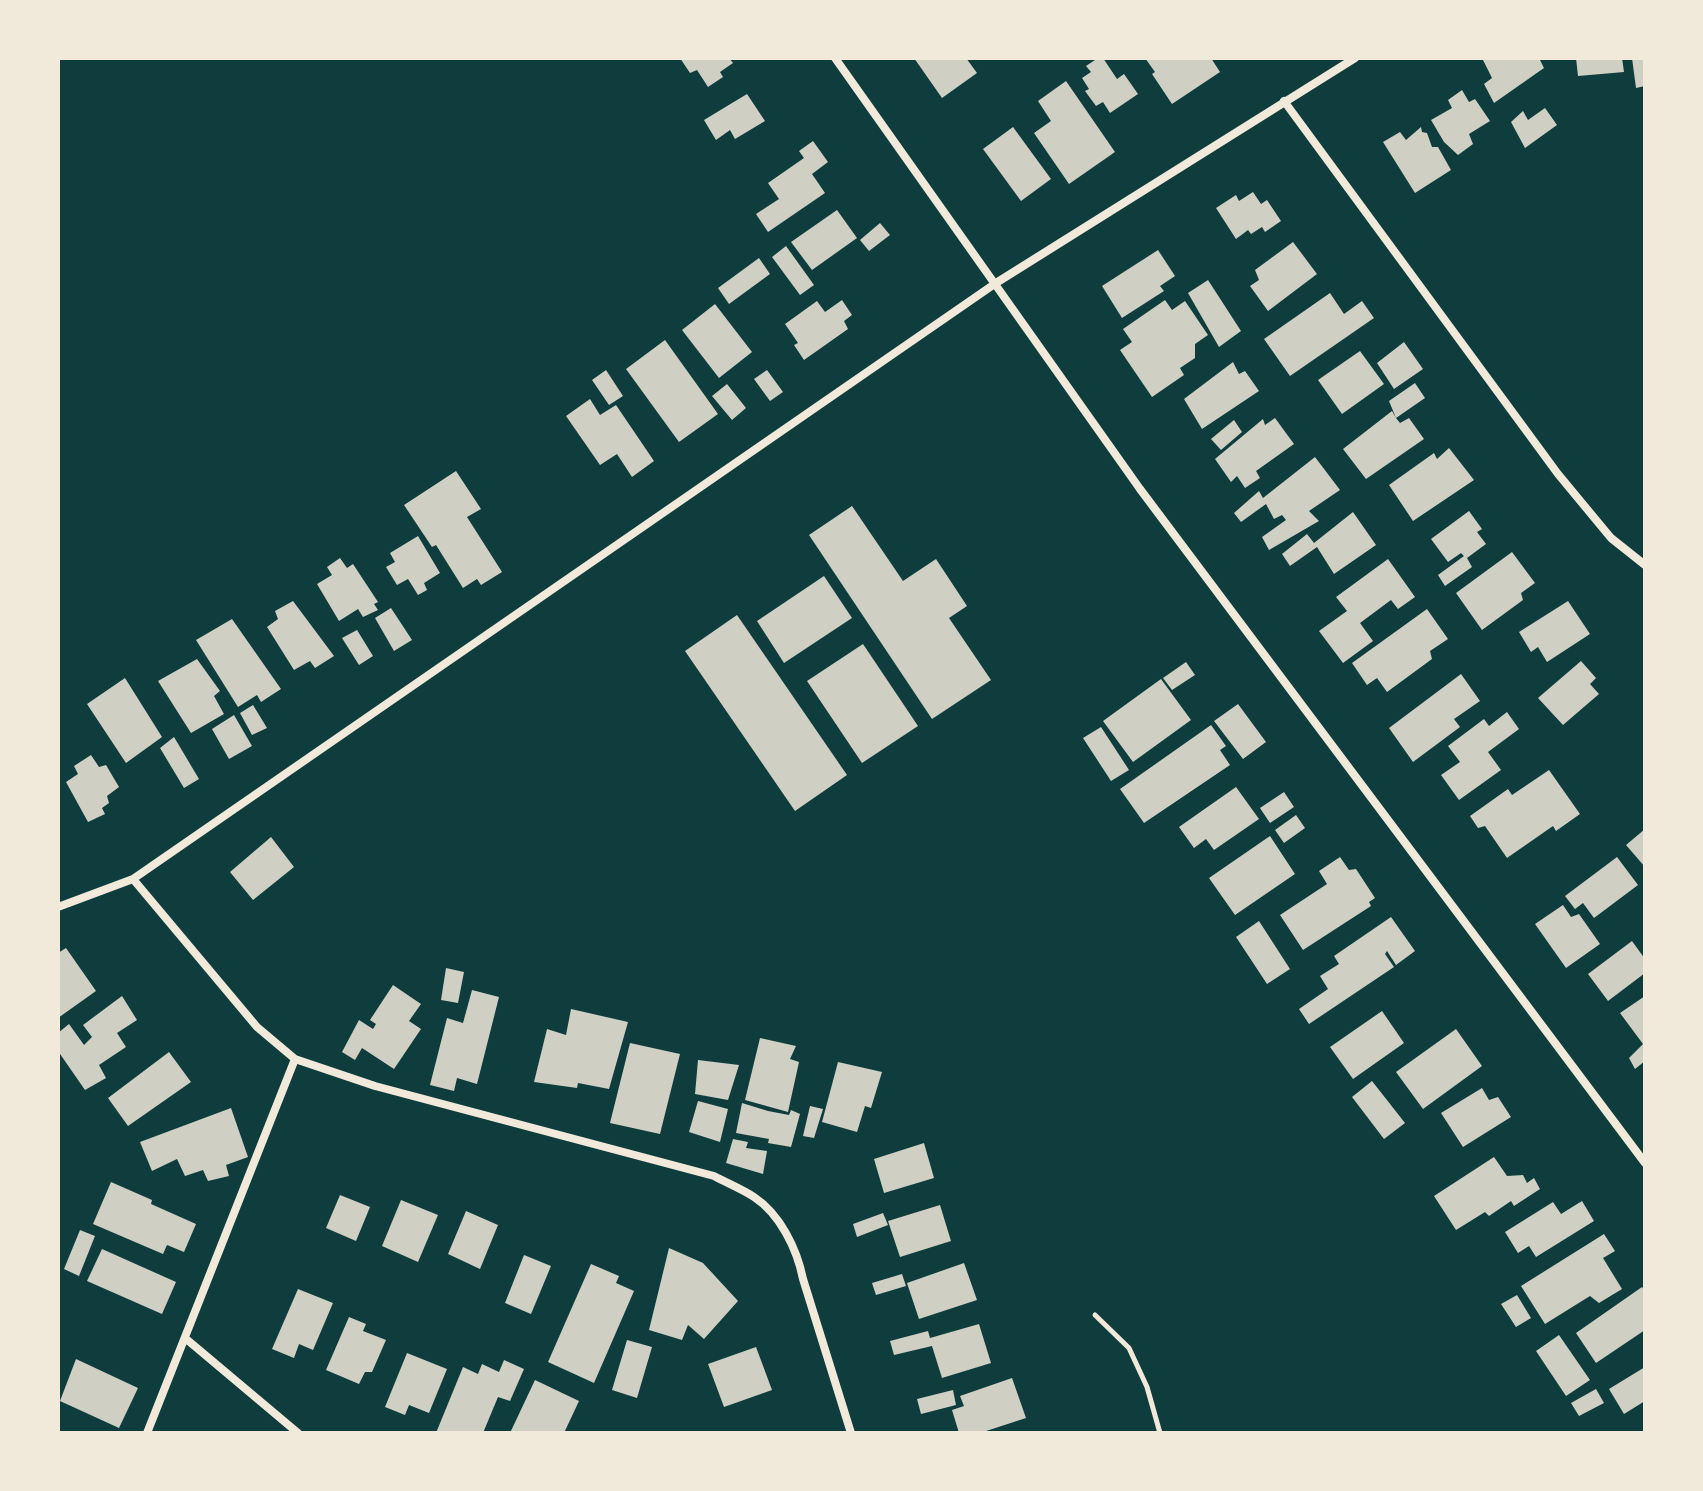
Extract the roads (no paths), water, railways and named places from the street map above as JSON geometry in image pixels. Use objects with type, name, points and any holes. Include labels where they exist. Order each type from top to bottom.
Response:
[{"type":"street","points":[[835,58],[1150,502],[1645,1163]]},
{"type":"street","points":[[58,907],[133,879],[996,283],[1355,58]]},
{"type":"street","points":[[1284,101],[1558,474],[1611,538],[1645,565]]},
{"type":"street","points":[[133,879],[257,1027],[295,1059],[375,1086],[714,1176],[756,1198],[780,1225],[798,1256],[851,1433]]},
{"type":"street","points":[[147,1433],[295,1059]]},
{"type":"street","points":[[185,1338],[298,1433]]}]
